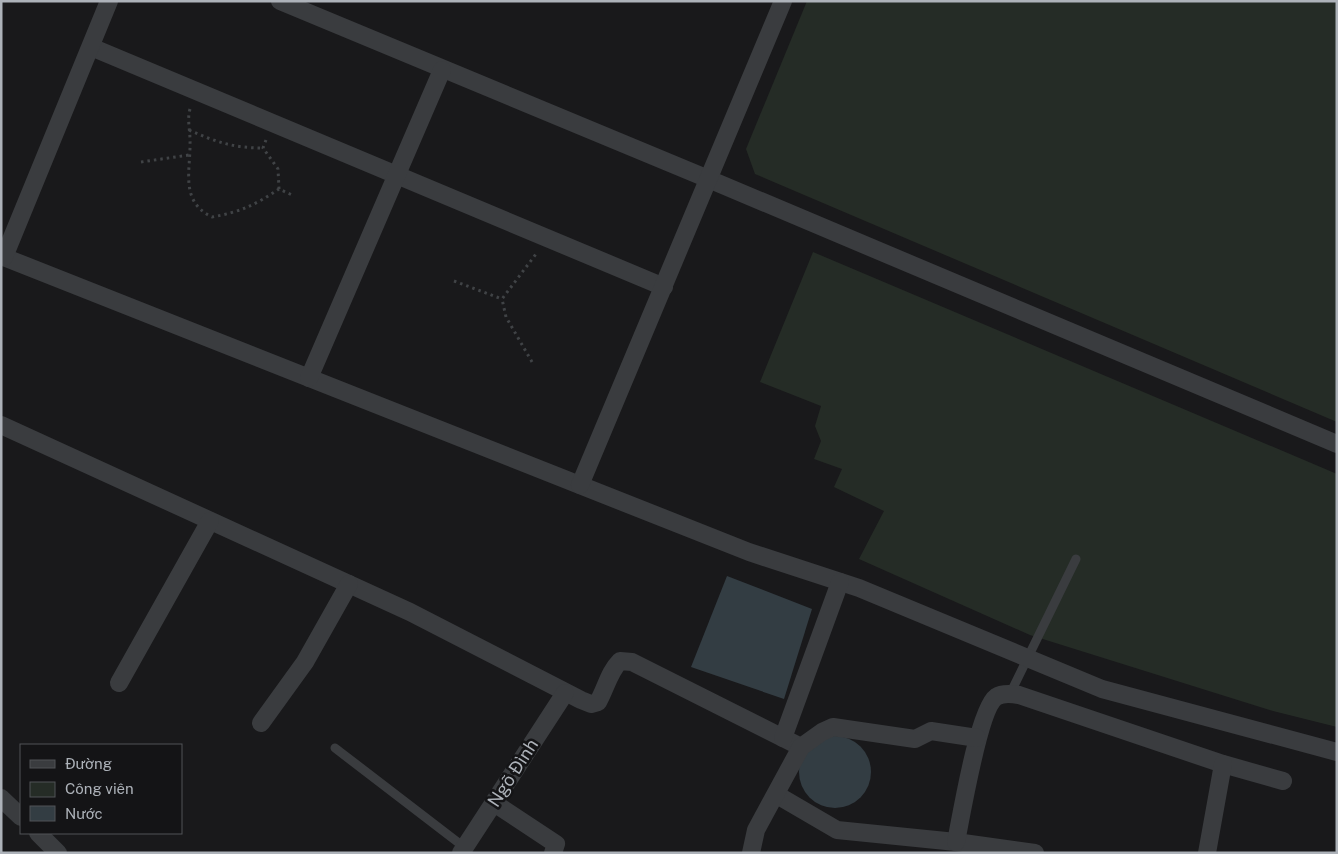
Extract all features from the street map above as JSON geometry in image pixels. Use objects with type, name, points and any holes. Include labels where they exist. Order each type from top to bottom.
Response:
[{"type":"street","points":[[109,1],[2,257],[749,552],[840,582],[1102,689],[1337,752]]},
{"type":"street","points":[[280,1],[442,70],[709,179],[1337,444]]},
{"type":"street","points":[[580,485],[784,1]]},
{"type":"street","points":[[91,47],[664,287]]},
{"type":"street","points":[[309,378],[442,70]]},
{"type":"street","points":[[1,425],[410,612],[566,693],[591,704],[598,702],[606,689],[613,669],[620,661],[632,662],[800,746]]},
{"type":"street","points":[[120,683],[210,521]]},
{"type":"street","points":[[784,738],[840,582]]},
{"type":"street","points":[[261,723],[305,662],[349,584]]},
{"type":"street","name":"Ngõ Đình","points":[[463,850],[566,693]]},
{"type":"street","points":[[956,842],[977,738],[996,697],[1010,694],[1052,706],[1223,764],[1282,781]]},
{"type":"street","points":[[751,853],[756,830],[777,795],[800,746],[822,732],[833,728],[915,739],[931,731],[977,738]]},
{"type":"street","points":[[1207,853],[1223,764]]},
{"type":"street","points":[[777,795],[837,830],[956,842],[1035,853]]},
{"type":"street","points":[[1,798],[20,816]]},
{"type":"street","points":[[494,803],[556,844],[553,853]]},
{"type":"street","points":[[39,834],[58,853]]},
{"type":"lane","points":[[1010,694],[1076,559]]},
{"type":"lane","points":[[335,748],[463,850]]},
{"type":"path","points":[[192,103],[189,111],[188,156],[191,197],[195,205],[212,217],[249,208],[279,189]]},
{"type":"path","points":[[189,129],[214,141],[239,148],[263,148]]},
{"type":"path","points":[[263,148],[268,134]]},
{"type":"path","points":[[263,148],[278,169],[279,189]]},
{"type":"path","points":[[141,162],[188,156]]},
{"type":"path","points":[[279,189],[292,195]]},
{"type":"path","points":[[532,362],[506,317],[502,298],[539,248]]},
{"type":"path","points":[[454,281],[502,298]]},
{"type":"green space","points":[[807,1],[1337,1],[1337,422],[755,174],[746,149]]},
{"type":"green space","points":[[813,252],[1337,474],[1337,727],[1273,711],[1030,635],[859,559],[884,511],[834,487],[842,469],[814,459],[821,441],[815,426],[821,406],[760,382]]},
{"type":"water","points":[[727,576],[812,609],[784,699],[691,667]]},
{"type":"water","points":[[835,736],[855,742],[865,752],[871,772],[865,792],[855,802],[835,808],[815,802],[805,792],[799,772],[805,752],[815,742]]}]
